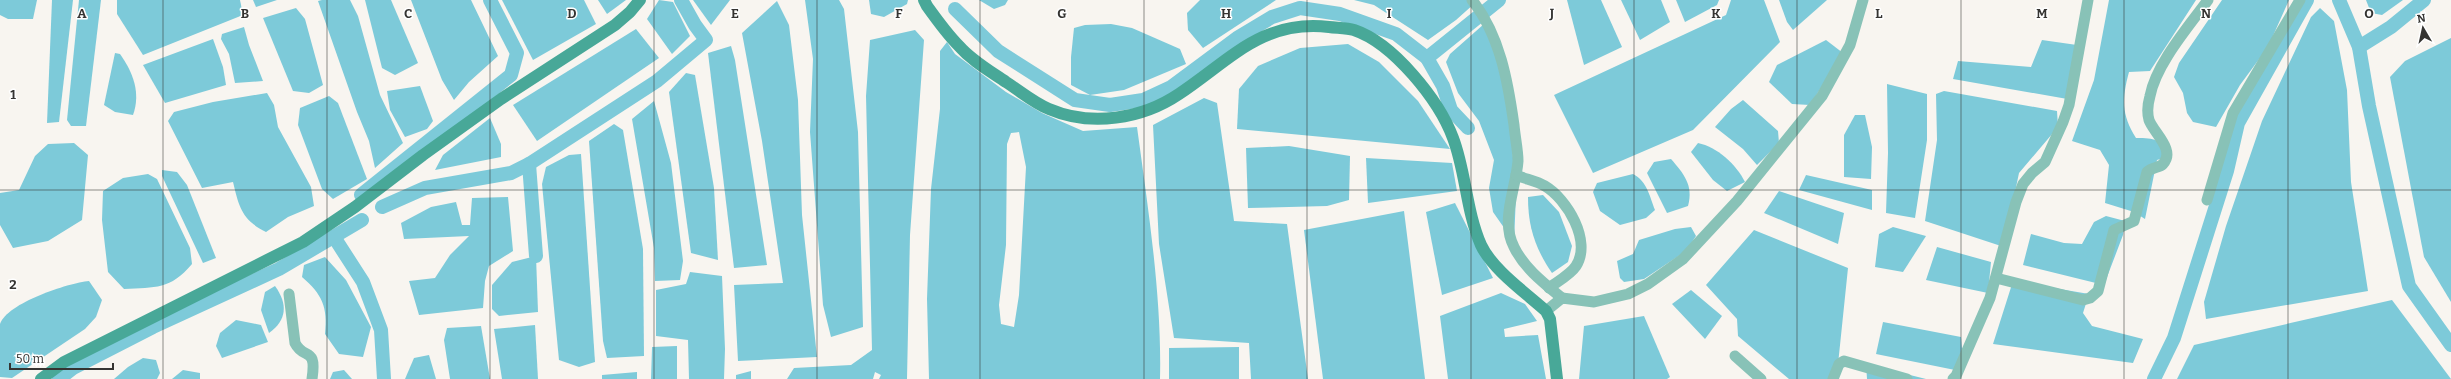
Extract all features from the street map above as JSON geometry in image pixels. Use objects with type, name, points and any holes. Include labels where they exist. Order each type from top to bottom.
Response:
[{"type":"street","points":[[41,379],[64,362],[303,242],[355,207],[423,155],[501,99],[615,25],[630,12],[640,0]]},
{"type":"street","points":[[924,0],[927,6],[960,47],[979,64],[1047,109],[1067,116],[1089,119],[1134,116],[1155,108],[1178,95],[1245,46],[1271,31],[1314,25],[1354,30],[1383,47],[1407,67],[1431,100],[1453,137],[1481,245],[1491,260],[1546,311],[1550,319],[1557,379]]},
{"type":"street","points":[[1472,0],[1489,26],[1502,62],[1510,98],[1518,160],[1508,214],[1514,247],[1526,264],[1549,288],[1562,298],[1594,302],[1628,294],[1648,284],[1683,259],[1737,201],[1822,96],[1850,45],[1863,0]]},
{"type":"street","points":[[1953,379],[1956,376],[1990,298],[2016,202],[2023,184],[2032,173],[2046,162],[2052,151],[2069,105],[2088,0]]},
{"type":"street","points":[[1996,278],[2083,300],[2090,298],[2098,292],[2114,230],[2134,222],[2147,172],[2163,164],[2165,160],[2164,143],[2149,120],[2150,95],[2154,82],[2164,64],[2208,0]]},
{"type":"street","points":[[2207,200],[2233,113],[2300,0]]},
{"type":"street","points":[[1516,175],[1545,185],[1561,198],[1578,230],[1581,250],[1576,267],[1549,288]]},
{"type":"street","points":[[289,294],[295,343],[298,348],[310,354],[313,359],[312,379]]},
{"type":"street","points":[[1546,311],[1562,298]]},
{"type":"street","points":[[1735,356],[1761,379]]},
{"type":"street","points":[[1833,379],[1839,364],[1844,361],[1907,379]]},
{"type":"water","points":[[0,0],[37,0],[33,19],[8,19],[0,15]]},
{"type":"water","points":[[52,0],[73,0],[59,122],[47,123]]},
{"type":"water","points":[[79,0],[101,0],[86,126],[71,126],[67,120]]},
{"type":"water","points":[[117,0],[240,0],[243,15],[143,55],[117,14]]},
{"type":"water","points":[[253,0],[277,0],[256,7]]},
{"type":"water","points":[[350,0],[358,16],[380,95],[403,143],[375,168],[369,141],[357,112],[318,1]]},
{"type":"water","points":[[365,0],[391,0],[418,63],[395,75],[382,68]]},
{"type":"water","points":[[411,0],[471,0],[498,56],[469,82],[454,100],[442,80]]},
{"type":"water","points":[[502,0],[584,0],[596,24],[533,60]]},
{"type":"water","points":[[598,0],[626,0],[607,14]]},
{"type":"water","points":[[659,0],[673,2],[690,36],[672,54],[647,19]]},
{"type":"water","points":[[693,0],[730,0],[711,25]]},
{"type":"water","points":[[805,0],[839,0],[844,9],[858,132],[863,327],[831,337],[823,305],[810,132],[813,59]]},
{"type":"water","points":[[869,0],[908,0],[907,4],[884,17],[871,14]]},
{"type":"water","points":[[979,0],[1008,0],[1005,5],[994,9]]},
{"type":"water","points":[[1200,0],[1276,0],[1203,48],[1188,30],[1187,13]]},
{"type":"water","points":[[1354,0],[1473,0],[1475,3],[1456,20],[1428,40],[1374,5]]},
{"type":"water","points":[[1567,0],[1601,0],[1622,47],[1584,65]]},
{"type":"water","points":[[1621,0],[1661,0],[1670,22],[1640,40]]},
{"type":"water","points":[[1676,0],[1719,0],[1717,5],[1685,22]]},
{"type":"water","points":[[1731,0],[1764,0],[1780,42],[1693,130],[1593,173],[1554,95],[1726,15]]},
{"type":"water","points":[[1779,0],[1827,0],[1793,30],[1787,22]]},
{"type":"water","points":[[2109,0],[2196,0],[2150,71],[2129,72],[2125,90],[2124,106],[2131,129],[2136,138],[2153,139],[2160,143],[2170,156],[2157,160],[2145,219],[2134,212],[2105,203],[2109,165],[2100,150],[2072,141],[2094,80]]},
{"type":"water","points":[[2222,0],[2289,0],[2268,47],[2240,85],[2216,127],[2193,122],[2187,113],[2183,93],[2174,77],[2179,63]]},
{"type":"water","points":[[2366,0],[2403,0],[2382,15],[2371,13]]},
{"type":"water","points":[[777,1],[789,25],[798,100],[802,215],[817,357],[738,361],[734,285],[783,283],[762,141],[742,33]]},
{"type":"water","points":[[296,8],[305,19],[323,85],[309,93],[293,91],[263,18]]},
{"type":"water","points":[[2320,8],[2334,21],[2347,90],[2351,182],[2368,291],[2206,319],[2204,302],[2226,226],[2262,121],[2311,17]]},
{"type":"water","points":[[1111,24],[1132,28],[1180,49],[1186,64],[1124,90],[1090,95],[1071,85],[1071,57],[1074,28],[1085,25]]},
{"type":"water","points":[[1484,24],[1505,57],[1516,195],[1514,242],[1493,212],[1489,188],[1494,160],[1479,121],[1458,93],[1446,62],[1450,54]]},
{"type":"water","points":[[244,27],[249,45],[263,81],[235,83],[229,54],[221,39],[222,34]]},
{"type":"water","points":[[636,29],[659,58],[537,141],[513,105]]},
{"type":"water","points":[[915,30],[924,40],[910,235],[907,379],[879,379],[881,375],[875,372],[873,379],[787,379],[794,368],[851,365],[872,350],[866,96],[870,40]]},
{"type":"water","points":[[2451,38],[2451,302],[2424,257],[2390,77],[2405,61]]},
{"type":"water","points":[[213,39],[223,67],[226,85],[165,103],[143,65]]},
{"type":"water","points":[[1826,40],[1843,53],[1810,105],[1792,104],[1769,82],[1777,65]]},
{"type":"water","points":[[2042,40],[2084,46],[2073,100],[1953,79],[1958,61],[2031,67]]},
{"type":"water","points":[[947,42],[955,54],[1006,92],[1042,113],[1083,131],[1137,127],[1157,285],[1160,379],[929,379],[927,299],[931,189],[940,109],[940,51]],"holes":[[[1019,132],[1026,167],[1019,295],[1014,327],[1001,324],[999,305],[1006,245],[1007,144],[1011,133]]]},
{"type":"water","points":[[1348,44],[1379,62],[1418,101],[1450,149],[1237,129],[1239,89],[1258,66],[1300,48]]},
{"type":"water","points":[[731,46],[735,60],[767,265],[734,268],[708,53]]},
{"type":"water","points":[[115,53],[120,54],[132,75],[136,91],[133,115],[115,112],[104,105]]},
{"type":"water","points":[[686,73],[695,75],[714,188],[718,260],[691,253],[669,92]]},
{"type":"water","points":[[1887,84],[1927,94],[1927,140],[1915,218],[1886,213],[1888,153]]},
{"type":"water","points":[[420,86],[433,121],[427,129],[405,137],[390,110],[387,91]]},
{"type":"water","points":[[1944,91],[2057,111],[2058,127],[2019,173],[2006,235],[2001,246],[1925,221],[1937,140],[1936,94]]},
{"type":"water","points":[[267,93],[274,105],[278,127],[311,187],[314,206],[288,217],[266,232],[252,223],[243,212],[237,199],[233,182],[202,188],[168,121],[174,112],[213,102]]},
{"type":"water","points":[[329,96],[338,103],[367,179],[333,199],[322,189],[298,125],[300,108]]},
{"type":"water","points":[[1204,98],[1217,103],[1234,221],[1287,224],[1308,379],[1251,379],[1249,343],[1174,338],[1159,244],[1153,125]]},
{"type":"water","points":[[1743,100],[1778,131],[1779,143],[1757,165],[1743,149],[1715,127],[1731,109]]},
{"type":"water","points":[[654,101],[671,163],[683,261],[680,280],[655,281],[654,248],[632,119]]},
{"type":"water","points":[[1855,115],[1865,115],[1872,147],[1871,179],[1844,177],[1844,135]]},
{"type":"water","points":[[490,118],[501,144],[501,157],[435,170],[443,155]]},
{"type":"water","points":[[614,124],[623,130],[643,249],[644,356],[607,358],[603,341],[589,141]]},
{"type":"water","points":[[74,143],[88,155],[82,220],[48,241],[13,248],[0,225],[0,193],[19,190],[35,156],[48,144]]},
{"type":"water","points":[[1698,143],[1719,152],[1737,169],[1745,182],[1727,191],[1713,180],[1691,152]]},
{"type":"water","points":[[1289,146],[1350,156],[1349,200],[1327,206],[1248,208],[1246,148]]},
{"type":"water","points":[[581,154],[595,362],[579,367],[559,360],[542,184],[546,167],[569,155]]},
{"type":"water","points":[[1366,158],[1452,163],[1457,191],[1368,203]]},
{"type":"water","points":[[1671,159],[1683,174],[1690,192],[1688,206],[1667,213],[1647,173],[1654,162]]},
{"type":"water","points":[[162,170],[177,172],[187,185],[216,258],[203,263],[162,176]]},
{"type":"water","points":[[148,174],[157,179],[190,248],[192,264],[177,279],[162,286],[124,289],[108,272],[102,220],[103,191],[123,178]]},
{"type":"water","points":[[1633,174],[1645,185],[1655,210],[1646,218],[1620,225],[1600,211],[1593,192],[1597,183]]},
{"type":"water","points":[[1806,175],[1872,190],[1872,210],[1799,190]]},
{"type":"water","points":[[1779,191],[1844,213],[1838,244],[1764,213]]},
{"type":"water","points":[[1543,195],[1559,212],[1572,246],[1568,262],[1552,273],[1537,246],[1529,218],[1528,197]]},
{"type":"water","points":[[508,197],[513,251],[489,266],[485,281],[483,308],[419,315],[409,281],[435,278],[450,255],[469,236],[404,239],[401,223],[431,207],[456,202],[462,225],[470,225],[472,198]]},
{"type":"water","points":[[1455,203],[1493,278],[1442,295],[1426,212]]},
{"type":"water","points":[[1404,211],[1425,379],[1323,379],[1304,230]]},
{"type":"water","points":[[2106,216],[2125,221],[2123,235],[2104,285],[2023,265],[2031,234],[2064,243],[2082,244],[2094,222]]},
{"type":"water","points":[[1691,227],[1696,236],[1686,251],[1644,279],[1624,282],[1620,278],[1617,261],[1633,254],[1639,240],[1675,229]]},
{"type":"water","points":[[1893,227],[1926,236],[1903,272],[1875,267],[1879,234]]},
{"type":"water","points":[[1754,230],[1848,268],[1837,374],[1834,379],[1789,379],[1738,336],[1737,319],[1706,285]]},
{"type":"water","points":[[1937,247],[1991,262],[1988,293],[1926,280]]},
{"type":"water","points":[[536,256],[538,312],[499,316],[492,309],[492,285],[512,262]]},
{"type":"water","points":[[325,257],[346,280],[371,327],[363,357],[339,354],[325,334],[326,324],[324,309],[319,295],[302,277],[304,265]]},
{"type":"water","points":[[690,272],[722,276],[725,349],[724,379],[689,379],[688,340],[656,336],[656,290],[686,284]]},
{"type":"water","points":[[89,281],[102,300],[96,317],[85,329],[12,378],[0,377],[0,324],[5,316],[14,309],[39,295]]},
{"type":"water","points":[[2013,281],[2089,294],[2083,313],[2092,326],[2143,339],[2133,363],[1993,344]]},
{"type":"water","points":[[275,286],[282,299],[284,311],[279,323],[269,333],[261,310],[265,292]]},
{"type":"water","points":[[1691,290],[1722,316],[1705,339],[1672,304]]},
{"type":"water","points":[[1501,293],[1525,304],[1537,321],[1504,329],[1505,337],[1538,335],[1546,379],[1448,379],[1440,316]]},
{"type":"water","points":[[2392,300],[2451,379],[2177,379],[2194,345]]},
{"type":"water","points":[[1644,316],[1670,377],[1667,379],[1579,379],[1584,326]]},
{"type":"water","points":[[236,320],[261,325],[268,342],[222,358],[216,346],[220,333]]},
{"type":"water","points":[[1883,322],[1961,337],[1962,349],[1955,370],[1876,354]]},
{"type":"water","points":[[535,325],[538,379],[502,379],[494,329]]},
{"type":"water","points":[[481,326],[490,379],[450,379],[444,340],[447,328]]},
{"type":"water","points":[[677,346],[677,379],[651,379],[652,347]]},
{"type":"water","points":[[1239,347],[1239,379],[1169,379],[1169,348]]},
{"type":"water","points":[[429,355],[436,379],[405,379],[414,358]]},
{"type":"water","points":[[143,358],[156,360],[160,373],[157,379],[114,379],[128,367]]},
{"type":"water","points":[[1866,364],[1926,379],[1867,379]]},
{"type":"water","points":[[183,370],[200,373],[200,379],[172,379]]},
{"type":"water","points":[[344,370],[352,379],[330,379],[333,372]]},
{"type":"water","points":[[751,371],[751,379],[736,379],[736,375]]},
{"type":"water","points":[[637,372],[637,379],[602,379],[602,375]]},
{"type":"waterway","points":[[361,195],[511,75],[517,53],[490,0]]},
{"type":"waterway","points":[[382,207],[425,188],[511,173],[529,164],[657,81],[706,40],[695,25],[681,0]]},
{"type":"waterway","points":[[1427,58],[1499,0]]},
{"type":"waterway","points":[[2154,379],[2174,338],[2227,171],[2238,123],[2307,0]]},
{"type":"waterway","points":[[2339,0],[2359,47],[2369,106],[2409,286],[2451,345]]},
{"type":"waterway","points":[[2359,47],[2391,27],[2424,0]]},
{"type":"waterway","points":[[955,9],[998,51],[1075,100],[1110,105],[1143,100],[1171,87],[1237,38],[1272,17],[1300,8],[1340,14],[1396,34],[1427,58],[1443,86],[1451,110],[1468,128]]},
{"type":"waterway","points":[[529,164],[536,256]]},
{"type":"waterway","points":[[59,379],[73,368],[153,327],[279,269],[362,220]]},
{"type":"waterway","points":[[334,237],[363,282],[381,330],[384,379]]}]
